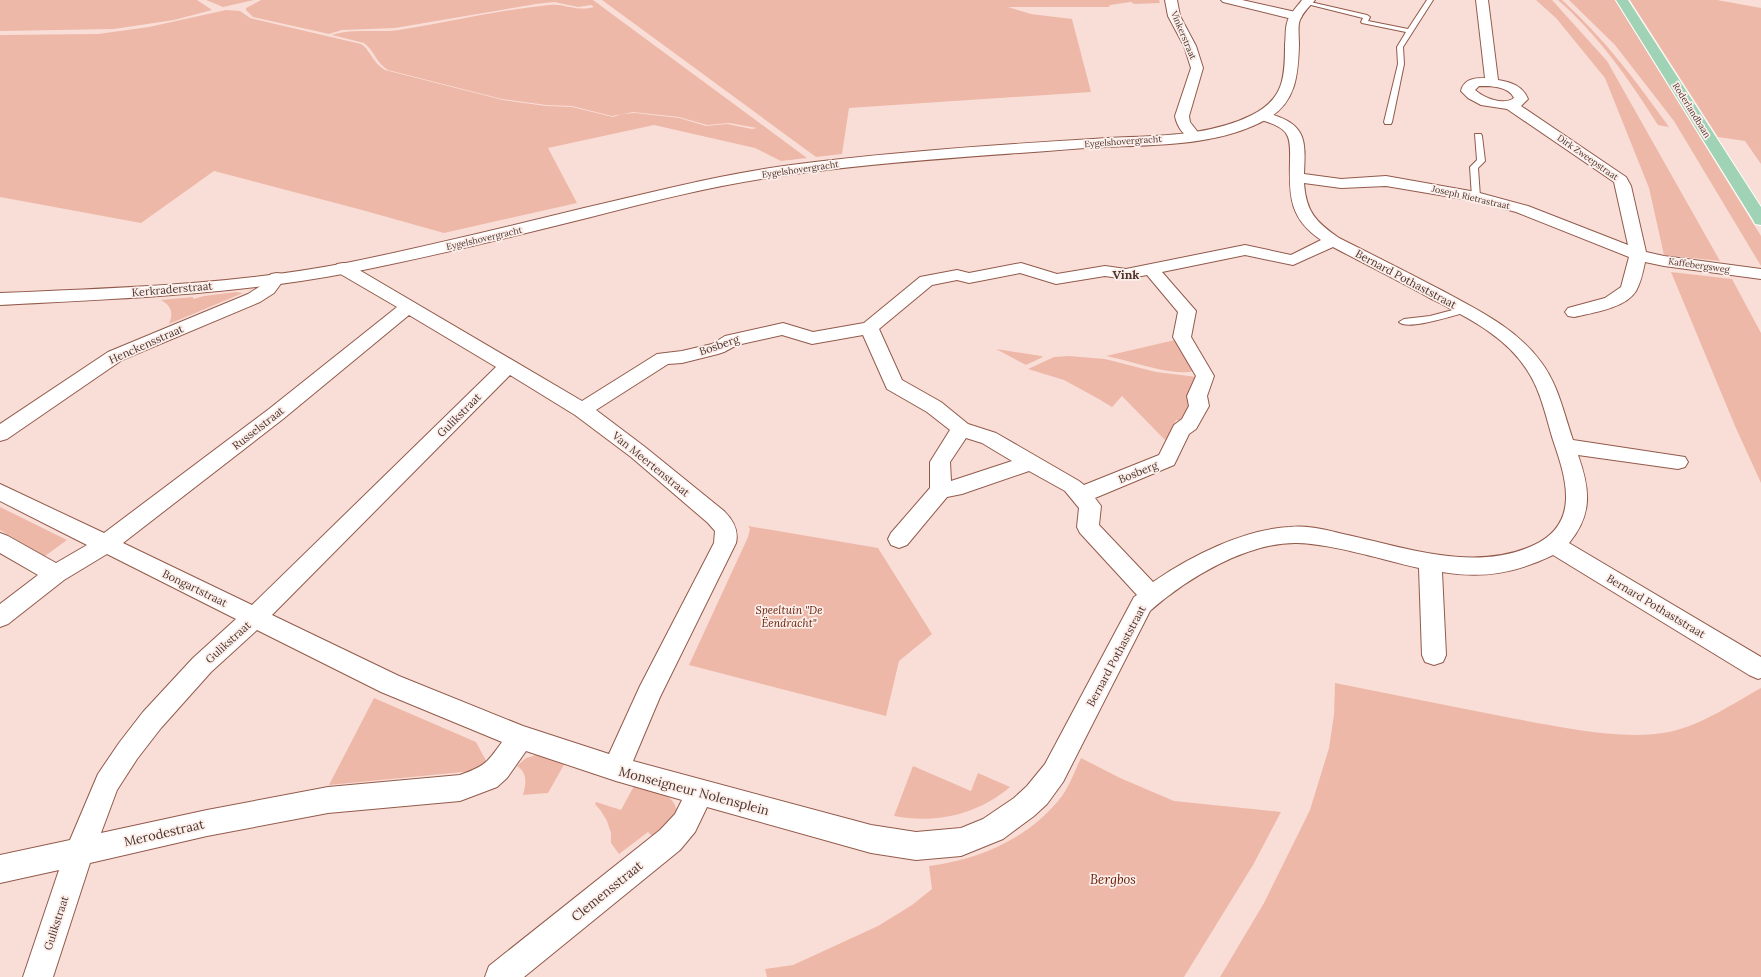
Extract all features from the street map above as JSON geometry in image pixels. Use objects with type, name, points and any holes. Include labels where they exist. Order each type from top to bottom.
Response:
[{"type":"main road","name":"Roderlandbaan","points":[[1622,0],[1761,220]]},
{"type":"street","name":"Vinkerstraat","points":[[1172,0],[1174,16],[1197,63],[1196,75],[1182,116],[1183,122],[1193,135]]},
{"type":"street","points":[[1227,0],[1296,16],[1308,1]]},
{"type":"street","points":[[1482,0],[1492,82]]},
{"type":"street","name":"Eygelshovergracht","points":[[343,268],[430,250],[715,183],[788,170],[867,161],[1193,135],[1241,125],[1263,116],[1280,102],[1288,89],[1292,66],[1292,30],[1296,16]]},
{"type":"street","name":"Dirk Zweepstraat","points":[[1492,82],[1508,86],[1519,93],[1521,97],[1520,100],[1510,105],[1498,105],[1485,102],[1474,97],[1468,91],[1468,87],[1473,83],[1492,82]]},
{"type":"street","name":"Dirk Zweepstraat","points":[[1510,105],[1578,149],[1621,180],[1638,255]]},
{"type":"street","name":"Bernard Pothaststraat","points":[[871,839],[916,846],[961,842],[993,829],[1024,807],[1037,795],[1054,773],[1137,612],[1151,595],[1169,582],[1228,552],[1277,536],[1290,535],[1318,537],[1430,561],[1461,565],[1490,566],[1507,564],[1539,554],[1554,544],[1565,533],[1573,521],[1578,500],[1573,473],[1542,381],[1534,366],[1522,352],[1495,328],[1333,241],[1314,227],[1303,215],[1297,201],[1298,162],[1294,132],[1284,124],[1263,116]]},
{"type":"street","name":"Joseph Rietrastraat","points":[[1297,177],[1323,182],[1346,183],[1376,180],[1386,181],[1476,197],[1522,209],[1638,255]]},
{"type":"street","name":"Bosberg","points":[[582,410],[664,358],[682,357],[718,348],[731,340],[783,329],[812,338],[868,328],[926,281],[957,275],[969,278],[1021,268],[1056,279],[1105,271],[1126,274],[1245,250],[1293,260],[1333,241]]},
{"type":"street","points":[[1574,312],[1611,302],[1628,290],[1632,281],[1638,255]]},
{"type":"street","name":"Kaffebergsweg","points":[[1638,255],[1664,261],[1761,274]]},
{"type":"street","name":"Kerkraderstraat","points":[[0,299],[141,292],[277,278],[343,268]]},
{"type":"street","name":"Van Meertenstraat","points":[[343,268],[407,308],[582,410],[638,452],[727,528],[728,534],[725,543],[649,694],[616,769]]},
{"type":"street","name":"Bosberg","points":[[1080,495],[1167,460],[1181,430],[1190,424],[1199,406],[1197,396],[1205,376],[1182,337],[1188,311],[1151,269]]},
{"type":"street","name":"Henckensstraat","points":[[0,434],[115,356],[254,298],[268,289],[277,278]]},
{"type":"street","name":"Russelstraat","points":[[0,617],[56,574],[106,544],[276,414],[407,308]]},
{"type":"street","points":[[868,328],[894,384],[934,407],[961,429],[989,438],[1072,486],[1090,506],[1088,527],[1151,595]]},
{"type":"street","name":"Gulikstraat","points":[[38,977],[79,852],[107,783],[128,751],[152,720],[202,665],[255,617],[507,367]]},
{"type":"street","points":[[941,490],[940,462],[961,429]]},
{"type":"street","points":[[1565,446],[1678,462]]},
{"type":"street","points":[[899,539],[941,490],[955,488],[1031,462]]},
{"type":"street","name":"Bongartstraat","points":[[0,492],[390,684]]},
{"type":"street","points":[[0,542],[56,574]]},
{"type":"street","name":"Bernard Pothaststraat","points":[[1554,544],[1758,668]]},
{"type":"street","points":[[1430,561],[1434,656]]},
{"type":"street","name":"Monseigneur Nolensplein","points":[[390,684],[520,737],[616,769],[871,839]]},
{"type":"street","name":"Merodestraat","points":[[0,869],[207,824],[328,800],[460,788],[488,778],[498,769],[520,737]]},
{"type":"street","name":"Clemensstraat","points":[[500,977],[670,840],[685,823],[700,793]]},
{"type":"lane","points":[[1388,122],[1401,64],[1400,47],[1430,0]]},
{"type":"lane","points":[[1308,1],[1367,17],[1364,22],[1409,32]]},
{"type":"lane","points":[[1476,197],[1474,167],[1481,161],[1478,136]]},
{"type":"lane","points":[[1404,322],[1430,319],[1464,310]]},
{"type":"green space","points":[[0,0],[197,0],[212,10],[174,20],[114,29],[0,31]]},
{"type":"green space","points":[[206,0],[254,0],[223,7]]},
{"type":"green space","points":[[261,0],[593,0],[807,158],[781,161],[755,148],[654,125],[548,148],[577,203],[444,233],[214,171],[141,223],[0,197],[0,35],[98,34],[149,27],[226,10],[240,11],[250,18],[361,44],[385,70],[503,100],[546,106],[572,107],[613,117],[621,114],[612,116],[572,106],[546,105],[502,99],[388,70],[381,64],[364,43],[332,35],[356,31],[399,30],[530,7],[560,5],[581,9],[594,7],[591,5],[578,7],[554,2],[395,28],[342,30],[329,34],[253,17],[246,10],[246,8]],"holes":[[[633,112],[679,117],[707,125],[729,123],[757,128],[752,129],[727,124],[706,126],[679,118],[635,113],[623,114]]]},
{"type":"green space","points":[[602,0],[1159,0],[1160,3],[1134,4],[1131,2],[1110,5],[1109,7],[1008,7],[1031,14],[1072,19],[1091,92],[849,108],[842,154],[816,157]]},
{"type":"green space","points":[[1536,0],[1552,0],[1607,61],[1720,261],[1664,255],[1649,188],[1605,78],[1556,18]]},
{"type":"green space","points":[[1558,0],[1562,0],[1592,29],[1645,93],[1669,127],[1658,125],[1636,91],[1600,43]]},
{"type":"green space","points":[[1569,0],[1615,0],[1761,236],[1761,266],[1674,121],[1615,45]]},
{"type":"green space","points":[[1630,0],[1717,0],[1761,8],[1761,164],[1745,141],[1718,137]]},
{"type":"green space","points":[[1671,272],[1732,279],[1761,333],[1761,483],[1735,426]]},
{"type":"green space","points":[[236,292],[243,293],[169,324],[171,310],[161,300],[193,297],[193,299]]},
{"type":"green space","points":[[1175,340],[1194,371],[1175,372],[1163,370],[1106,356]]},
{"type":"green space","points":[[996,349],[1041,356],[1043,357],[1026,365]]},
{"type":"green space","points":[[1069,356],[1105,359],[1156,372],[1197,377],[1187,399],[1192,404],[1183,421],[1176,420],[1166,441],[1122,396],[1112,407],[1064,380],[1028,369],[1054,357]]},
{"type":"green space","points":[[0,507],[67,540],[45,556],[0,530]]},
{"type":"green space","name":"Speeltuin \"De Ëendracht\"","points":[[748,526],[878,548],[932,634],[899,661],[886,716],[689,665],[748,537],[750,529]]},
{"type":"green space","points":[[1335,683],[1553,726],[1592,732],[1632,735],[1669,732],[1681,729],[1705,719],[1761,688],[1761,977],[1220,977],[1264,903],[1310,810],[1329,748],[1334,715]]},
{"type":"green space","points":[[374,698],[476,742],[490,768],[476,773],[463,772],[329,785]]},
{"type":"green space","points":[[540,754],[565,763],[548,793],[523,795],[525,775],[517,766],[526,758]]},
{"type":"green space","name":"Bergbos","points":[[1081,758],[1120,778],[1174,801],[1281,812],[1253,865],[1184,977],[767,977],[765,969],[793,965],[878,926],[912,905],[932,889],[929,866],[948,863],[985,852],[1020,835],[1049,811],[1062,796]]},
{"type":"green space","points":[[913,766],[971,791],[978,773],[1010,787],[997,797],[984,804],[970,811],[955,815],[925,819],[894,816]]},
{"type":"green space","points":[[634,786],[654,790],[667,796],[675,805],[677,812],[664,836],[651,835],[648,832],[619,854],[611,843],[611,833],[607,821],[595,804],[596,802],[621,810]]},
{"type":"district","name":"Vink","points":[[1126,274]]}]
